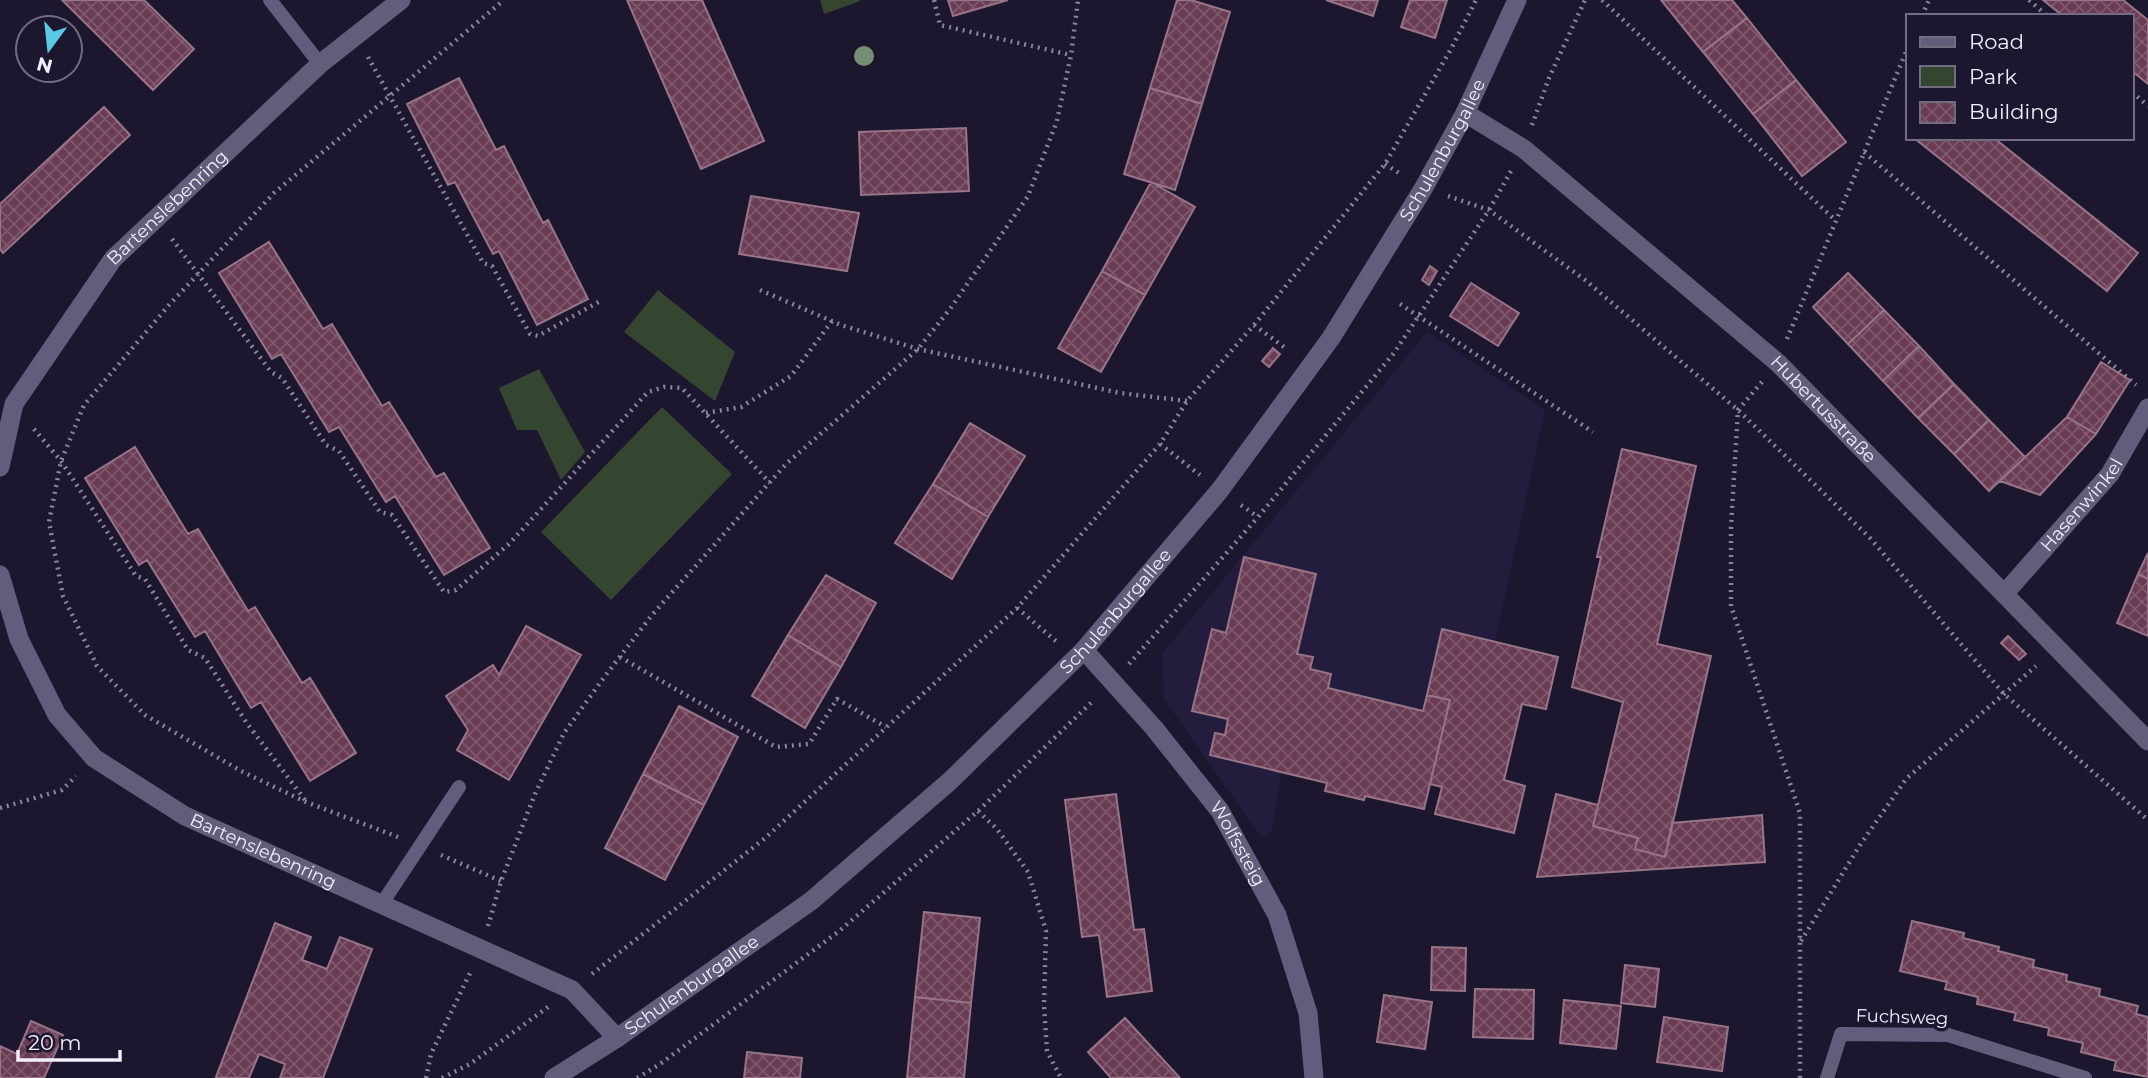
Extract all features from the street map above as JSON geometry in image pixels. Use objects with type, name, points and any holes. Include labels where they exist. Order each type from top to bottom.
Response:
[{"type":"street","name":"Bartenslebenring","points":[[0,467],[14,404],[113,259],[320,64],[401,0]]},
{"type":"street","name":"Schulenburgallee","points":[[554,1078],[617,1038],[811,901],[950,781],[1080,654],[1220,490],[1331,338],[1423,188],[1465,113],[1517,0]]},
{"type":"street","name":"Hubertusstraße","points":[[1465,113],[1524,149],[1777,363],[2148,741]]},
{"type":"street","name":"Hasenwinkel","points":[[2005,593],[2110,474],[2148,408]]},
{"type":"street","name":"Bartenslebenring","points":[[0,575],[19,639],[57,715],[94,758],[185,816],[572,990],[617,1038]]},
{"type":"street","name":"Wolfssteig","points":[[1080,654],[1154,728],[1220,811],[1277,915],[1308,1013],[1314,1078]]},
{"type":"lane","points":[[270,0],[320,64]]},
{"type":"lane","points":[[381,905],[459,787]]},
{"type":"lane","name":"Fuchsweg","points":[[1827,1078],[1841,1034],[1908,1034],[1948,1035],[2085,1078]]},
{"type":"path","points":[[501,881],[419,845],[306,802],[241,771],[145,715],[97,666],[63,596],[49,522],[61,461],[84,405],[197,272],[274,193],[504,0]]},
{"type":"path","points":[[934,0],[940,26],[1071,55]]},
{"type":"path","points":[[426,1078],[431,1054],[482,948],[501,881],[535,794],[564,733],[652,615],[786,464],[918,349],[950,309],[1028,196],[1057,121],[1071,55],[1078,0]]},
{"type":"path","points":[[442,1078],[470,1064],[572,990],[764,839],[1017,608],[1160,444],[1187,401],[1254,326],[1385,164],[1476,0]]},
{"type":"path","points":[[1602,0],[1836,220]]},
{"type":"path","points":[[2029,0],[2045,14]]},
{"type":"path","points":[[356,35],[483,263],[492,266],[530,334],[538,335],[602,300]]},
{"type":"path","points":[[1800,1078],[1800,813],[1731,606],[1731,527],[1738,410],[1777,363],[1906,52]]},
{"type":"path","points":[[2134,94],[2148,106]]},
{"type":"path","points":[[1864,152],[2139,387]]},
{"type":"path","points":[[1385,164],[1423,188],[1489,210],[1585,280],[1738,410],[1870,538],[2004,694],[2148,820]]},
{"type":"path","points":[[157,218],[271,372],[282,378],[326,445],[339,451],[380,512],[391,516],[444,592],[456,590],[509,544],[648,392],[664,387],[682,388],[770,483]]},
{"type":"path","points":[[760,290],[832,321],[918,349],[1120,393],[1187,401]]},
{"type":"path","points":[[1400,304],[1593,432]]},
{"type":"path","points":[[705,413],[741,407],[791,376],[832,321]]},
{"type":"path","points":[[1254,326],[1284,347]]},
{"type":"path","points":[[61,461],[136,576],[145,579],[188,650],[205,658],[246,722],[306,802]]},
{"type":"path","points":[[1017,608],[1080,654]]},
{"type":"path","points":[[620,657],[776,747],[809,744],[837,699],[886,727]]},
{"type":"path","points":[[1801,942],[1860,845],[1906,779],[2039,664]]},
{"type":"path","points":[[0,808],[62,790],[94,758]]},
{"type":"path","points":[[978,811],[997,829],[1028,872],[1046,930],[1046,1051],[1061,1078]]},
{"type":"shaded area","points":[[1427,332],[1545,410],[1495,642],[1442,630],[1427,695],[1450,700],[1424,809],[1366,796],[1364,800],[1325,791],[1326,783],[1281,772],[1272,831],[1261,837],[1164,699],[1162,654]]},
{"type":"green space","points":[[820,0],[860,0],[860,1],[824,14]]},
{"type":"green space","points":[[658,290],[735,352],[715,401],[624,332]]},
{"type":"green space","points":[[539,369],[585,452],[561,480],[537,430],[517,430],[499,388]]},
{"type":"green space","points":[[662,407],[732,474],[611,600],[541,532]]},
{"type":"building","points":[[62,0],[144,0],[194,49],[153,90],[84,22],[84,14],[76,14]]},
{"type":"building","points":[[627,0],[702,0],[764,141],[701,169]]},
{"type":"building","points":[[948,0],[1008,0],[953,16]]},
{"type":"building","points":[[1177,0],[1191,0],[1230,12],[1202,104],[1150,88]]},
{"type":"building","points":[[1326,0],[1378,0],[1373,16]]},
{"type":"building","points":[[1410,0],[1447,0],[1435,38],[1401,27]]},
{"type":"building","points":[[1661,0],[1732,0],[1747,18],[1703,52]]},
{"type":"building","points":[[2043,0],[2123,0],[2148,20],[2148,84],[2134,73],[2134,14],[2060,14]]},
{"type":"building","points":[[1747,18],[1796,80],[1753,114],[1703,52]]},
{"type":"building","points":[[459,78],[496,150],[504,146],[543,223],[548,220],[588,299],[537,325],[499,251],[493,254],[455,182],[448,185],[407,104]]},
{"type":"building","points":[[1796,80],[1846,142],[1802,176],[1753,114]]},
{"type":"building","points":[[1150,88],[1202,104],[1175,190],[1124,174]]},
{"type":"building","points":[[104,107],[130,135],[3,253],[0,249],[0,204]]},
{"type":"building","points":[[966,128],[969,191],[861,195],[859,132]]},
{"type":"building","points":[[1917,140],[1997,140],[2138,253],[2107,291]]},
{"type":"building","points":[[1151,182],[1195,207],[1145,295],[1102,271]]},
{"type":"building","points":[[751,196],[859,213],[847,271],[739,254]]},
{"type":"building","points":[[269,242],[323,329],[332,324],[382,406],[389,402],[436,477],[444,473],[490,548],[444,575],[395,496],[386,502],[339,427],[329,432],[281,354],[272,359],[219,273]]},
{"type":"building","points":[[1430,266],[1437,271],[1429,285],[1422,280]]},
{"type":"building","points":[[1102,271],[1145,295],[1101,372],[1058,348]]},
{"type":"building","points":[[1848,273],[1884,310],[1848,344],[1813,307]]},
{"type":"building","points":[[1471,283],[1519,313],[1498,346],[1450,316]]},
{"type":"building","points":[[1884,310],[1919,346],[1883,381],[1848,344]]},
{"type":"building","points":[[1919,346],[1954,384],[1918,418],[1883,381]]},
{"type":"building","points":[[1273,348],[1280,354],[1269,367],[1262,361]]},
{"type":"building","points":[[2101,362],[2130,380],[2096,434],[2067,417]]},
{"type":"building","points":[[1954,384],[1989,420],[1954,454],[1918,418]]},
{"type":"building","points":[[2067,417],[2096,434],[2040,495],[2000,481]]},
{"type":"building","points":[[1989,420],[2025,457],[1989,491],[1954,454]]},
{"type":"building","points":[[970,423],[1025,456],[988,517],[933,484]]},
{"type":"building","points":[[135,447],[188,534],[198,529],[248,611],[255,607],[302,683],[310,678],[356,753],[310,781],[261,702],[251,708],[205,631],[195,637],[147,560],[139,565],[85,478]]},
{"type":"building","points":[[1622,449],[1696,466],[1657,644],[1711,656],[1665,857],[1635,849],[1638,838],[1593,826],[1623,702],[1572,687],[1601,557],[1597,557]]},
{"type":"building","points":[[933,484],[988,517],[952,579],[895,543]]},
{"type":"building","points":[[2148,553],[2148,579],[2138,574]]},
{"type":"building","points":[[1244,557],[1316,574],[1297,654],[1313,657],[1310,669],[1331,674],[1328,688],[1423,711],[1427,695],[1450,700],[1424,809],[1365,796],[1364,800],[1325,791],[1327,783],[1210,755],[1215,733],[1225,735],[1228,719],[1192,711],[1212,629],[1226,633]]},
{"type":"building","points":[[2138,574],[2148,579],[2148,636],[2117,623]]},
{"type":"building","points":[[826,575],[876,603],[841,667],[788,635]]},
{"type":"building","points":[[526,626],[581,655],[509,780],[457,750],[468,730],[446,696],[493,665],[499,675]]},
{"type":"building","points":[[1442,629],[1558,657],[1546,709],[1522,704],[1504,780],[1525,786],[1514,833],[1435,814],[1442,787],[1430,784],[1450,700],[1427,695]]},
{"type":"building","points":[[788,635],[841,667],[805,728],[752,696]]},
{"type":"building","points":[[2008,636],[2026,654],[2019,660],[2001,643]]},
{"type":"building","points":[[679,706],[738,737],[704,805],[643,774]]},
{"type":"building","points":[[643,774],[704,805],[665,880],[605,848]]},
{"type":"building","points":[[1116,794],[1134,930],[1144,929],[1152,991],[1107,997],[1099,935],[1082,937],[1065,800]]},
{"type":"building","points":[[1556,794],[1598,805],[1593,826],[1638,838],[1635,849],[1665,857],[1672,823],[1762,815],[1765,862],[1537,877]]},
{"type":"building","points":[[924,912],[980,918],[971,1003],[915,997]]},
{"type":"building","points":[[1912,921],[1964,933],[1963,938],[2034,960],[2033,967],[2067,975],[2066,981],[2100,989],[2099,996],[2138,1006],[2136,1014],[2148,1017],[2148,1077],[2114,1070],[2116,1061],[2081,1052],[2083,1043],[2048,1035],[2049,1028],[2014,1020],[2016,1013],[1977,1004],[1978,997],[1945,989],[1947,982],[1900,971]]},
{"type":"building","points":[[275,923],[311,937],[302,960],[327,969],[340,937],[372,949],[323,1078],[280,1078],[285,1064],[259,1054],[249,1078],[216,1077]]},
{"type":"building","points":[[1432,947],[1466,948],[1465,991],[1431,990]]},
{"type":"building","points":[[1625,965],[1659,969],[1655,1007],[1621,1003]]},
{"type":"building","points":[[1475,989],[1534,990],[1533,1039],[1473,1037]]},
{"type":"building","points":[[1384,995],[1432,1002],[1425,1049],[1377,1042]]},
{"type":"building","points":[[915,997],[971,1003],[964,1078],[907,1078]]},
{"type":"building","points":[[1564,1000],[1621,1006],[1616,1049],[1560,1043]]},
{"type":"building","points":[[1664,1017],[1728,1027],[1722,1071],[1657,1062]]},
{"type":"building","points":[[1125,1018],[1180,1078],[1111,1078],[1088,1052]]},
{"type":"building","points":[[31,1021],[63,1035],[44,1078],[0,1078],[0,1046],[17,1054]]},
{"type":"building","points":[[747,1052],[802,1058],[800,1078],[744,1078]]}]
